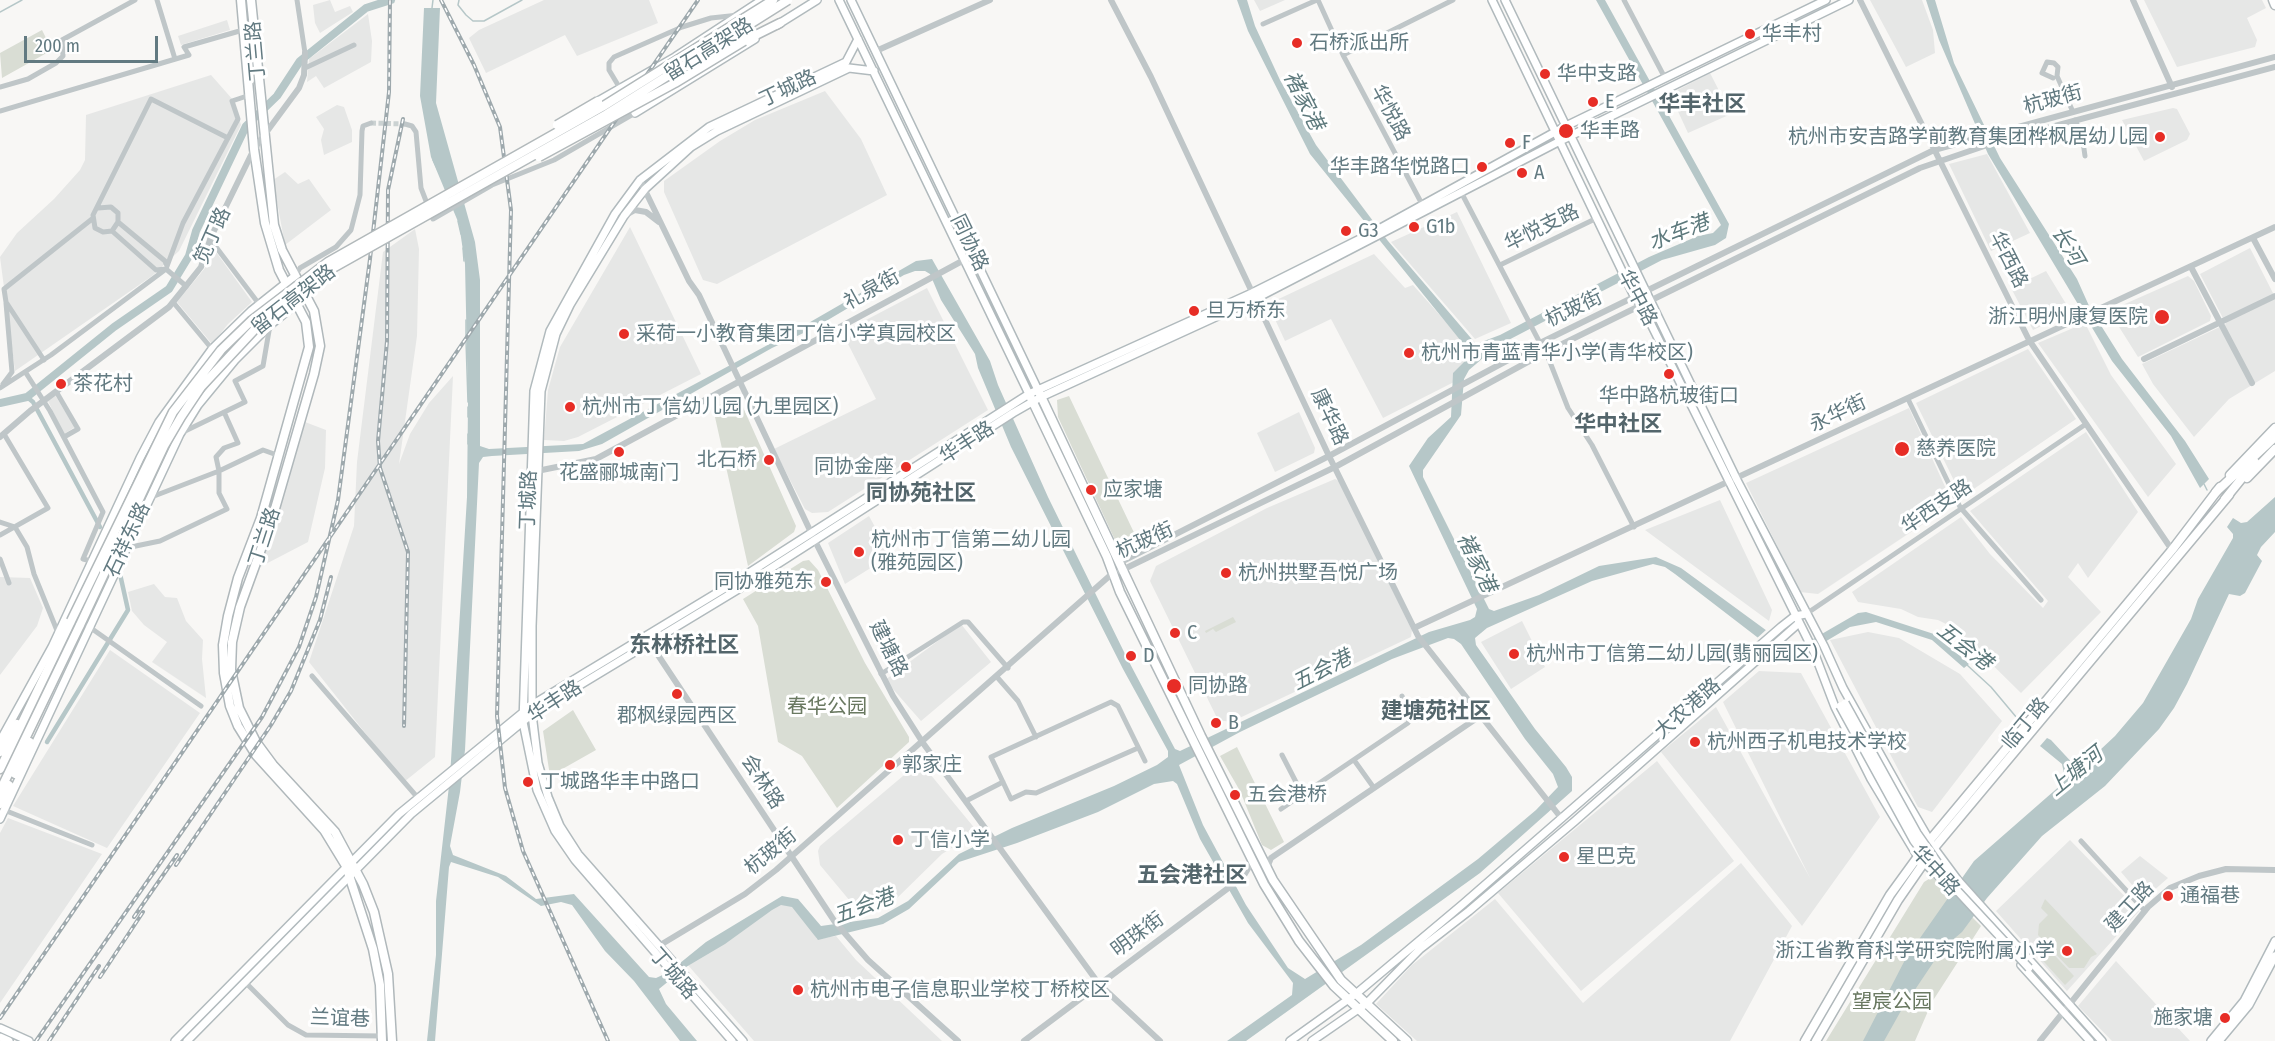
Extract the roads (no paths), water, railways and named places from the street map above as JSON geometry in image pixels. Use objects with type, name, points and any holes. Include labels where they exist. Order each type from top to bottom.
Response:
[{"type":"main road","name":"丁兰路","points":[[241,0],[254,148],[265,223],[284,282],[306,322],[309,348],[261,518],[238,578],[228,616],[224,645],[224,673],[230,706],[238,726],[256,755],[324,830],[351,865]]},
{"type":"main road","name":"丁兰路","points":[[251,0],[274,225],[282,250],[307,296],[318,326],[320,346],[272,519],[240,607],[232,642],[231,670],[239,708],[256,742],[273,765],[335,831],[374,912],[388,974],[392,1041]]},
{"type":"main road","points":[[482,178],[598,101],[762,0]]},
{"type":"main road","name":"留石高架路","points":[[0,791],[164,446],[201,387],[227,357],[257,327],[308,285],[602,107],[773,0]]},
{"type":"main road","name":"留石高架路","points":[[482,178],[608,114],[788,0]]},
{"type":"main road","points":[[635,114],[817,0]]},
{"type":"main road","name":"同协路","points":[[839,0],[964,260],[1120,561],[1201,736],[1260,856],[1321,962]]},
{"type":"main road","name":"同协路","points":[[851,0],[1035,396],[1114,573],[1120,592],[1259,876],[1299,941],[1321,962],[1348,999],[1363,1005],[1407,1041]]},
{"type":"main road","name":"华中路","points":[[1491,0],[1621,270],[1635,298],[1642,306],[1798,625],[1814,652],[1871,779],[1921,861],[1951,887],[2090,1041]]},
{"type":"main road","name":"华中路","points":[[1505,0],[1737,480],[1824,646],[1843,688],[1932,844],[1957,879],[2102,1041]]},
{"type":"main road","name":"华丰路","points":[[1384,230],[1566,126],[1826,0]]},
{"type":"main road","name":"华丰路","points":[[175,1041],[418,798],[532,705],[648,640],[815,540],[1035,396],[1253,296],[1560,141],[1849,0]]},
{"type":"main road","points":[[2272,0],[2275,5]]},
{"type":"main road","points":[[482,178],[551,152],[694,72],[744,41],[780,23]]},
{"type":"main road","name":"丁城路","points":[[535,441],[534,391],[550,331],[603,234],[640,180],[709,127],[846,62],[858,39]]},
{"type":"main road","name":"丁城路","points":[[743,1041],[653,950],[581,868],[555,831],[537,790],[524,711],[534,456],[541,391],[556,334],[570,305],[624,216],[645,189],[691,147],[717,131],[849,68],[874,71]]},
{"type":"main road","name":"石祥东路","points":[[0,741],[58,633],[159,422],[212,349],[284,282],[295,276]]},
{"type":"main road","name":"石祥东路","points":[[0,819],[2,807],[80,624],[124,548],[180,434],[224,372],[270,325],[307,296]]},
{"type":"main road","name":"华丰路","points":[[351,865],[532,714],[811,532],[994,421]]},
{"type":"main road","name":"临丁路","points":[[1816,1041],[1932,844],[2172,550],[2216,492],[2246,456],[2275,428]]},
{"type":"main road","points":[[2225,499],[2240,473],[2275,437]]},
{"type":"main road","points":[[2216,492],[2275,443]]},
{"type":"main road","name":"临丁路","points":[[1932,844],[2225,499],[2275,449]]},
{"type":"main road","name":"丁城路","points":[[534,456],[537,471],[532,714],[538,763],[560,826],[578,854],[660,945],[670,965]]},
{"type":"main road","name":"大农港路","points":[[1290,1041],[1357,993],[1562,819],[1781,627],[1795,616],[1806,614]]},
{"type":"main road","name":"大农港路","points":[[1312,1041],[1363,1005],[1420,949],[1469,911],[1568,827],[1798,625],[1806,614]]},
{"type":"main road","name":"留石高架路","points":[[0,769],[33,699],[80,624]]},
{"type":"main road","name":"华中路","points":[[1842,704],[1843,688]]},
{"type":"main road","name":"华中路","points":[[1830,692],[1842,704],[1930,854],[2030,967],[2052,998]]},
{"type":"main road","points":[[0,752],[33,699]]},
{"type":"main road","points":[[2,807],[37,726],[45,699]]},
{"type":"main road","name":"临丁路","points":[[1805,1041],[1890,895],[1921,861]]},
{"type":"main road","name":"丁兰路","points":[[351,865],[348,876],[373,949],[380,985],[382,1038]]},
{"type":"main road","points":[[187,1041],[348,876]]},
{"type":"main road","points":[[2211,1041],[2244,1001],[2275,941]]},
{"type":"main road","points":[[2219,1041],[2249,1005],[2275,956]]},
{"type":"main road","name":"华中路","points":[[2030,967],[2059,993]]},
{"type":"main road","name":"丁城路","points":[[679,975],[732,1041]]},
{"type":"main road","name":"同协路","points":[[1338,983],[1357,993],[1363,1005],[1393,1041]]},
{"type":"main road","points":[[0,1028],[29,1041]]},
{"type":"main road","points":[[0,1037],[9,1041]]},
{"type":"street","points":[[0,87],[28,79],[56,63],[63,56],[62,40],[135,0]]},
{"type":"street","points":[[157,0],[175,59]]},
{"type":"street","points":[[297,0],[306,64],[354,45]]},
{"type":"street","points":[[876,51],[990,0]]},
{"type":"street","name":"康华路","points":[[1112,0],[1151,77],[1329,456],[1418,636],[1562,819]]},
{"type":"street","points":[[1263,24],[1317,0]]},
{"type":"street","name":"华悦路","points":[[1317,0],[1343,55],[1423,206]]},
{"type":"street","points":[[1343,55],[1453,0]]},
{"type":"street","points":[[1624,0],[1665,78]]},
{"type":"street","name":"华西路","points":[[1860,0],[2029,340],[2172,550]]},
{"type":"street","points":[[2133,0],[2174,93]]},
{"type":"street","points":[[405,124],[412,126],[416,132],[422,188],[433,219],[500,182],[554,160],[635,114],[609,70],[609,63],[614,57],[682,27],[711,18],[740,15]]},
{"type":"street","points":[[0,111],[189,55],[184,47],[243,30]]},
{"type":"street","name":"杭玻街","points":[[653,950],[745,894],[792,857],[1101,585],[1114,573],[1120,561],[1329,456],[1540,343],[1647,293],[1934,150],[2275,57]]},
{"type":"street","points":[[2054,78],[2042,74],[2047,62],[2054,63],[2058,67],[2057,76],[2073,112]]},
{"type":"street","name":"笕丁路","points":[[2,436],[42,401],[57,393],[173,302],[184,284],[201,267],[210,239],[254,148],[299,88],[306,64]]},
{"type":"street","name":"杭玻街","points":[[1114,573],[1335,467],[1546,352],[1940,160],[1999,141],[2275,67]]},
{"type":"street","points":[[1,387],[27,376],[44,360],[166,269],[183,223],[238,119],[232,101],[250,95]]},
{"type":"street","points":[[1,387],[12,372],[4,289],[92,219],[151,99],[228,138]]},
{"type":"street","points":[[2075,120],[2082,135],[2085,156]]},
{"type":"street","points":[[295,276],[300,268],[336,247],[351,230],[360,195],[362,131],[363,126],[371,123]]},
{"type":"street","name":"建塘路","points":[[640,180],[741,381],[811,532],[881,674],[922,743],[1099,984],[1160,1041]]},
{"type":"street","points":[[1461,192],[1540,343]]},
{"type":"street","points":[[98,208],[111,207],[118,213],[118,222],[112,231]]},
{"type":"street","points":[[624,216],[635,210],[646,212],[662,224]]},
{"type":"street","name":"华悦支路","points":[[1500,265],[1597,218]]},
{"type":"street","points":[[92,219],[98,231],[112,231],[156,270],[166,269]]},
{"type":"street","points":[[118,222],[165,261],[166,269],[184,284]]},
{"type":"street","name":"永华街","points":[[1414,628],[1729,484],[2029,340],[2084,317],[2275,227]]},
{"type":"street","points":[[2253,238],[2275,279]]},
{"type":"street","points":[[210,239],[259,304]]},
{"type":"street","name":"礼泉街","points":[[537,471],[596,459],[964,260]]},
{"type":"street","points":[[2191,267],[2252,383]]},
{"type":"street","points":[[2144,359],[2275,296]]},
{"type":"street","points":[[6,302],[44,360]]},
{"type":"street","points":[[173,302],[212,349]]},
{"type":"street","points":[[180,434],[245,402],[235,381],[263,366],[270,325]]},
{"type":"street","points":[[1546,352],[1568,408],[1592,445],[1634,527]]},
{"type":"street","points":[[27,376],[64,437],[103,512],[83,559],[91,561]]},
{"type":"street","points":[[57,393],[78,429],[64,437]]},
{"type":"street","points":[[1908,399],[1961,508],[2041,600]]},
{"type":"street","points":[[124,548],[160,541],[227,509],[219,493],[219,471],[216,458],[224,448],[238,443],[224,412]]},
{"type":"street","name":"华西支路","points":[[1806,614],[2086,424]]},
{"type":"street","points":[[0,534],[48,508],[2,436]]},
{"type":"street","points":[[147,499],[219,471],[263,450],[277,455]]},
{"type":"street","points":[[0,522],[15,527],[27,547],[58,633]]},
{"type":"street","points":[[0,559],[2,572],[9,583]]},
{"type":"street","points":[[881,674],[961,624],[968,622],[1008,668]]},
{"type":"street","points":[[80,624],[101,636],[201,706]]},
{"type":"street","name":"会林路","points":[[648,640],[856,949],[958,1041]]},
{"type":"street","points":[[312,676],[418,798]]},
{"type":"street","points":[[997,677],[1018,701],[1036,737]]},
{"type":"street","points":[[1281,809],[1408,723],[1410,717],[1402,696]]},
{"type":"street","points":[[1138,748],[1036,793],[1026,792],[1011,800],[991,757],[1111,702],[1118,706],[1145,761]]},
{"type":"street","points":[[1267,868],[1271,858],[1480,716]]},
{"type":"street","points":[[1282,755],[1297,784],[1306,791]]},
{"type":"street","points":[[1354,760],[1374,788]]},
{"type":"street","points":[[966,801],[1003,782]]},
{"type":"street","points":[[2,807],[92,845]]},
{"type":"street","points":[[2081,841],[2145,911]]},
{"type":"street","points":[[1260,856],[1271,858]]},
{"type":"street","name":"明珠街","points":[[1024,1041],[1243,876],[1252,862]]},
{"type":"street","name":"建工路","points":[[2063,1011],[2145,911],[2170,888],[2199,876],[2226,869],[2275,870]]},
{"type":"street","points":[[1243,876],[1259,876]]},
{"type":"street","name":"兰谊巷","points":[[244,982],[288,1024],[306,1035],[382,1038]]},
{"type":"street","points":[[2040,1041],[2063,1011]]},
{"type":"water","points":[[1237,0],[1247,0],[1255,26],[1280,80],[1316,145],[1388,241],[1476,344],[1500,335],[1649,257],[1698,236],[1713,233],[1721,225],[1596,0],[1605,0],[1729,224],[1726,238],[1715,245],[1662,260],[1497,346],[1469,370],[1464,379],[1461,415],[1423,470],[1423,477],[1489,609],[1494,611],[1539,595],[1599,566],[1656,557],[1681,568],[1789,647],[1801,646],[1858,613],[1866,612],[1937,635],[1969,664],[1964,668],[1932,640],[1876,622],[1850,627],[1801,656],[1783,657],[1675,574],[1665,567],[1653,564],[1592,581],[1487,628],[1475,638],[1476,645],[1535,729],[1566,767],[1572,777],[1572,791],[1480,873],[1246,1041],[1227,1041],[1292,995],[1293,983],[1248,923],[1200,839],[1177,784],[1173,781],[1154,784],[1098,812],[959,862],[909,909],[883,924],[818,940],[792,907],[781,905],[725,944],[686,967],[659,989],[666,1004],[697,1041],[680,1041],[634,981],[605,951],[572,905],[561,902],[541,906],[498,877],[451,862],[435,1041],[427,1041],[436,955],[436,901],[450,777],[467,497],[468,403],[465,264],[459,224],[431,157],[420,96],[424,8],[440,8],[436,103],[475,242],[480,280],[480,446],[489,449],[583,444],[805,325],[916,261],[932,259],[990,361],[998,385],[1048,497],[1127,658],[1175,749],[1180,751],[1429,632],[1470,620],[1475,617],[1477,609],[1409,466],[1428,438],[1451,417],[1453,373],[1468,358],[1469,351],[1310,154],[1248,31]],"holes":[[[915,271],[925,271],[930,274],[941,300],[975,354],[978,368],[1011,447],[1123,669],[1168,751],[1168,757],[1157,765],[1114,786],[1012,828],[959,854],[908,901],[878,918],[821,926],[798,899],[782,896],[706,942],[669,972],[656,978],[649,977],[574,894],[536,899],[506,876],[453,855],[450,846],[465,750],[479,463],[483,457],[579,451],[602,444],[772,348],[816,327],[904,275]],[[1448,638],[1461,644],[1525,739],[1553,774],[1558,787],[1536,810],[1478,859],[1361,945],[1305,979],[1288,968],[1246,905],[1203,825],[1179,765],[1240,732],[1392,659]]]},
{"type":"water","points":[[1926,0],[1935,0],[1954,63],[2000,158],[2077,279],[2090,308],[2122,359],[2185,441],[2209,479],[2200,488],[2171,436],[2112,361],[1988,154],[1939,40]]},
{"type":"water","name":"上塘河","points":[[2275,497],[2275,532],[2257,555],[2262,561],[2245,593],[2240,596],[2229,594],[2187,684],[2159,729],[2105,786],[2042,836],[1987,898],[1962,932],[1943,948],[1902,1009],[1884,1041],[1863,1041],[1906,958],[1974,861],[2062,784],[2065,778],[2062,764],[2040,746],[2047,738],[2051,740],[2077,768],[2083,766],[2115,736],[2143,703],[2191,619],[2198,599],[2233,538],[2233,534],[2227,527],[2233,518],[2241,523],[2247,522]]},
{"type":"waterway","points":[[0,12],[22,0]]},
{"type":"waterway","points":[[0,403],[27,397],[114,327],[169,289],[189,256],[196,231],[246,126],[277,96],[300,61],[366,8],[391,0]]},
{"type":"waterway","points":[[432,8],[433,0]]},
{"type":"waterway","points":[[459,0],[458,5],[473,21],[484,21],[522,0]]},
{"type":"waterway","points":[[433,160],[444,183]]},
{"type":"waterway","points":[[458,221],[461,234]]},
{"type":"waterway","points":[[463,248],[464,261]]},
{"type":"waterway","points":[[466,320],[466,336]]},
{"type":"waterway","points":[[466,341],[468,402]]},
{"type":"waterway","points":[[27,397],[33,402],[100,527]]},
{"type":"waterway","points":[[468,407],[468,417]]},
{"type":"waterway","points":[[468,434],[468,444]]},
{"type":"waterway","name":"长河","points":[[2204,484],[2207,490]]},
{"type":"waterway","points":[[47,742],[128,610],[120,574]]},
{"type":"waterway","name":"五会港","points":[[1967,665],[1991,687],[2022,724]]},
{"type":"tunnel","points":[[371,123],[405,124]]},
{"type":"railway","points":[[36,1041],[262,717],[299,647],[316,597],[338,500],[370,259],[389,92],[390,0]]},
{"type":"railway","points":[[441,0],[474,65],[500,127],[511,210],[497,716],[505,788],[523,851],[608,1041]]},
{"type":"railway","points":[[0,1018],[698,0]]},
{"type":"railway","points":[[403,119],[388,190],[387,341],[378,441],[380,468],[408,552],[404,726]]},
{"type":"railway","points":[[176,865],[271,725],[291,691],[320,620],[331,577]]},
{"type":"railway","points":[[134,917],[177,855]]},
{"type":"railway","points":[[100,977],[143,912]]},
{"type":"railway","points":[[49,1041],[99,966]]},
{"type":"place","name":"华丰村","points":[[1750,34]]},
{"type":"place","name":"石桥派出所","points":[[1297,43]]},
{"type":"place","name":"华中支路","points":[[1545,74]]},
{"type":"place","name":"E","points":[[1593,102]]},
{"type":"place","name":"华丰路","points":[[1566,131]]},
{"type":"place","name":"杭州市安吉路学前教育集团桦枫居幼儿园","points":[[2160,137]]},
{"type":"place","name":"F","points":[[1510,143]]},
{"type":"place","name":"华丰路华悦路口","points":[[1482,167]]},
{"type":"place","name":"A","points":[[1522,173]]},
{"type":"place","name":"G1b","points":[[1414,227]]},
{"type":"place","name":"G3","points":[[1346,231]]},
{"type":"place","name":"旦万桥东","points":[[1194,311]]},
{"type":"place","name":"浙江明州康复医院","points":[[2162,317]]},
{"type":"place","name":"采荷一小教育集团丁信小学真园校区","points":[[624,334]]},
{"type":"place","name":"杭州市青蓝青华小学(青华校区)","points":[[1409,353]]},
{"type":"place","name":"华中路杭玻街口","points":[[1669,374]]},
{"type":"place","name":"茶花村","points":[[61,384]]},
{"type":"place","name":"杭州市丁信幼儿园 (九里园区)","points":[[570,407]]},
{"type":"place","name":"慈养医院","points":[[1902,449]]},
{"type":"place","name":"花盛郦城南门","points":[[619,452]]},
{"type":"place","name":"北石桥","points":[[769,460]]},
{"type":"place","name":"同协金座","points":[[906,467]]},
{"type":"place","name":"应家塘","points":[[1091,490]]},
{"type":"place","name":"杭州市丁信第二幼儿园 (雅苑园区)","points":[[859,552]]},
{"type":"place","name":"杭州拱墅吾悦广场","points":[[1226,573]]},
{"type":"place","name":"同协雅苑东","points":[[826,582]]},
{"type":"place","name":"C","points":[[1175,633]]},
{"type":"place","name":"杭州市丁信第二幼儿园(翡丽园区)","points":[[1514,654]]},
{"type":"place","name":"D","points":[[1131,656]]},
{"type":"place","name":"同协路","points":[[1174,686]]},
{"type":"place","name":"郡枫绿园西区","points":[[677,694]]},
{"type":"place","name":"B","points":[[1216,723]]},
{"type":"place","name":"杭州西子机电技术学校","points":[[1695,742]]},
{"type":"place","name":"郭家庄","points":[[890,765]]},
{"type":"place","name":"丁城路华丰中路口","points":[[528,782]]},
{"type":"place","name":"五会港桥","points":[[1235,795]]},
{"type":"place","name":"丁信小学","points":[[898,840]]},
{"type":"place","name":"星巴克","points":[[1564,857]]},
{"type":"place","name":"通福巷","points":[[2168,896]]},
{"type":"place","name":"浙江省教育科学研究院附属小学","points":[[2067,951]]},
{"type":"place","name":"杭州市电子信息职业学校丁桥校区","points":[[798,990]]},
{"type":"place","name":"施家塘","points":[[2225,1018]]},
{"type":"district","name":"华丰社区","points":[[1702,105]]},
{"type":"district","name":"华中社区","points":[[1618,425]]},
{"type":"district","name":"同协苑社区","points":[[921,494]]},
{"type":"district","name":"东林桥社区","points":[[684,646]]},
{"type":"district","name":"建塘苑社区","points":[[1436,712]]},
{"type":"district","name":"五会港社区","points":[[1192,876]]},
{"type":"water label","name":"褚家港","points":[[1303,101]]},
{"type":"water label","name":"水车港","points":[[1679,233]]},
{"type":"water label","name":"褚家港","points":[[1476,563]]},
{"type":"park label","name":"春华公园","points":[[827,707]]},
{"type":"park label","name":"望宸公园","points":[[1892,1002]]}]
